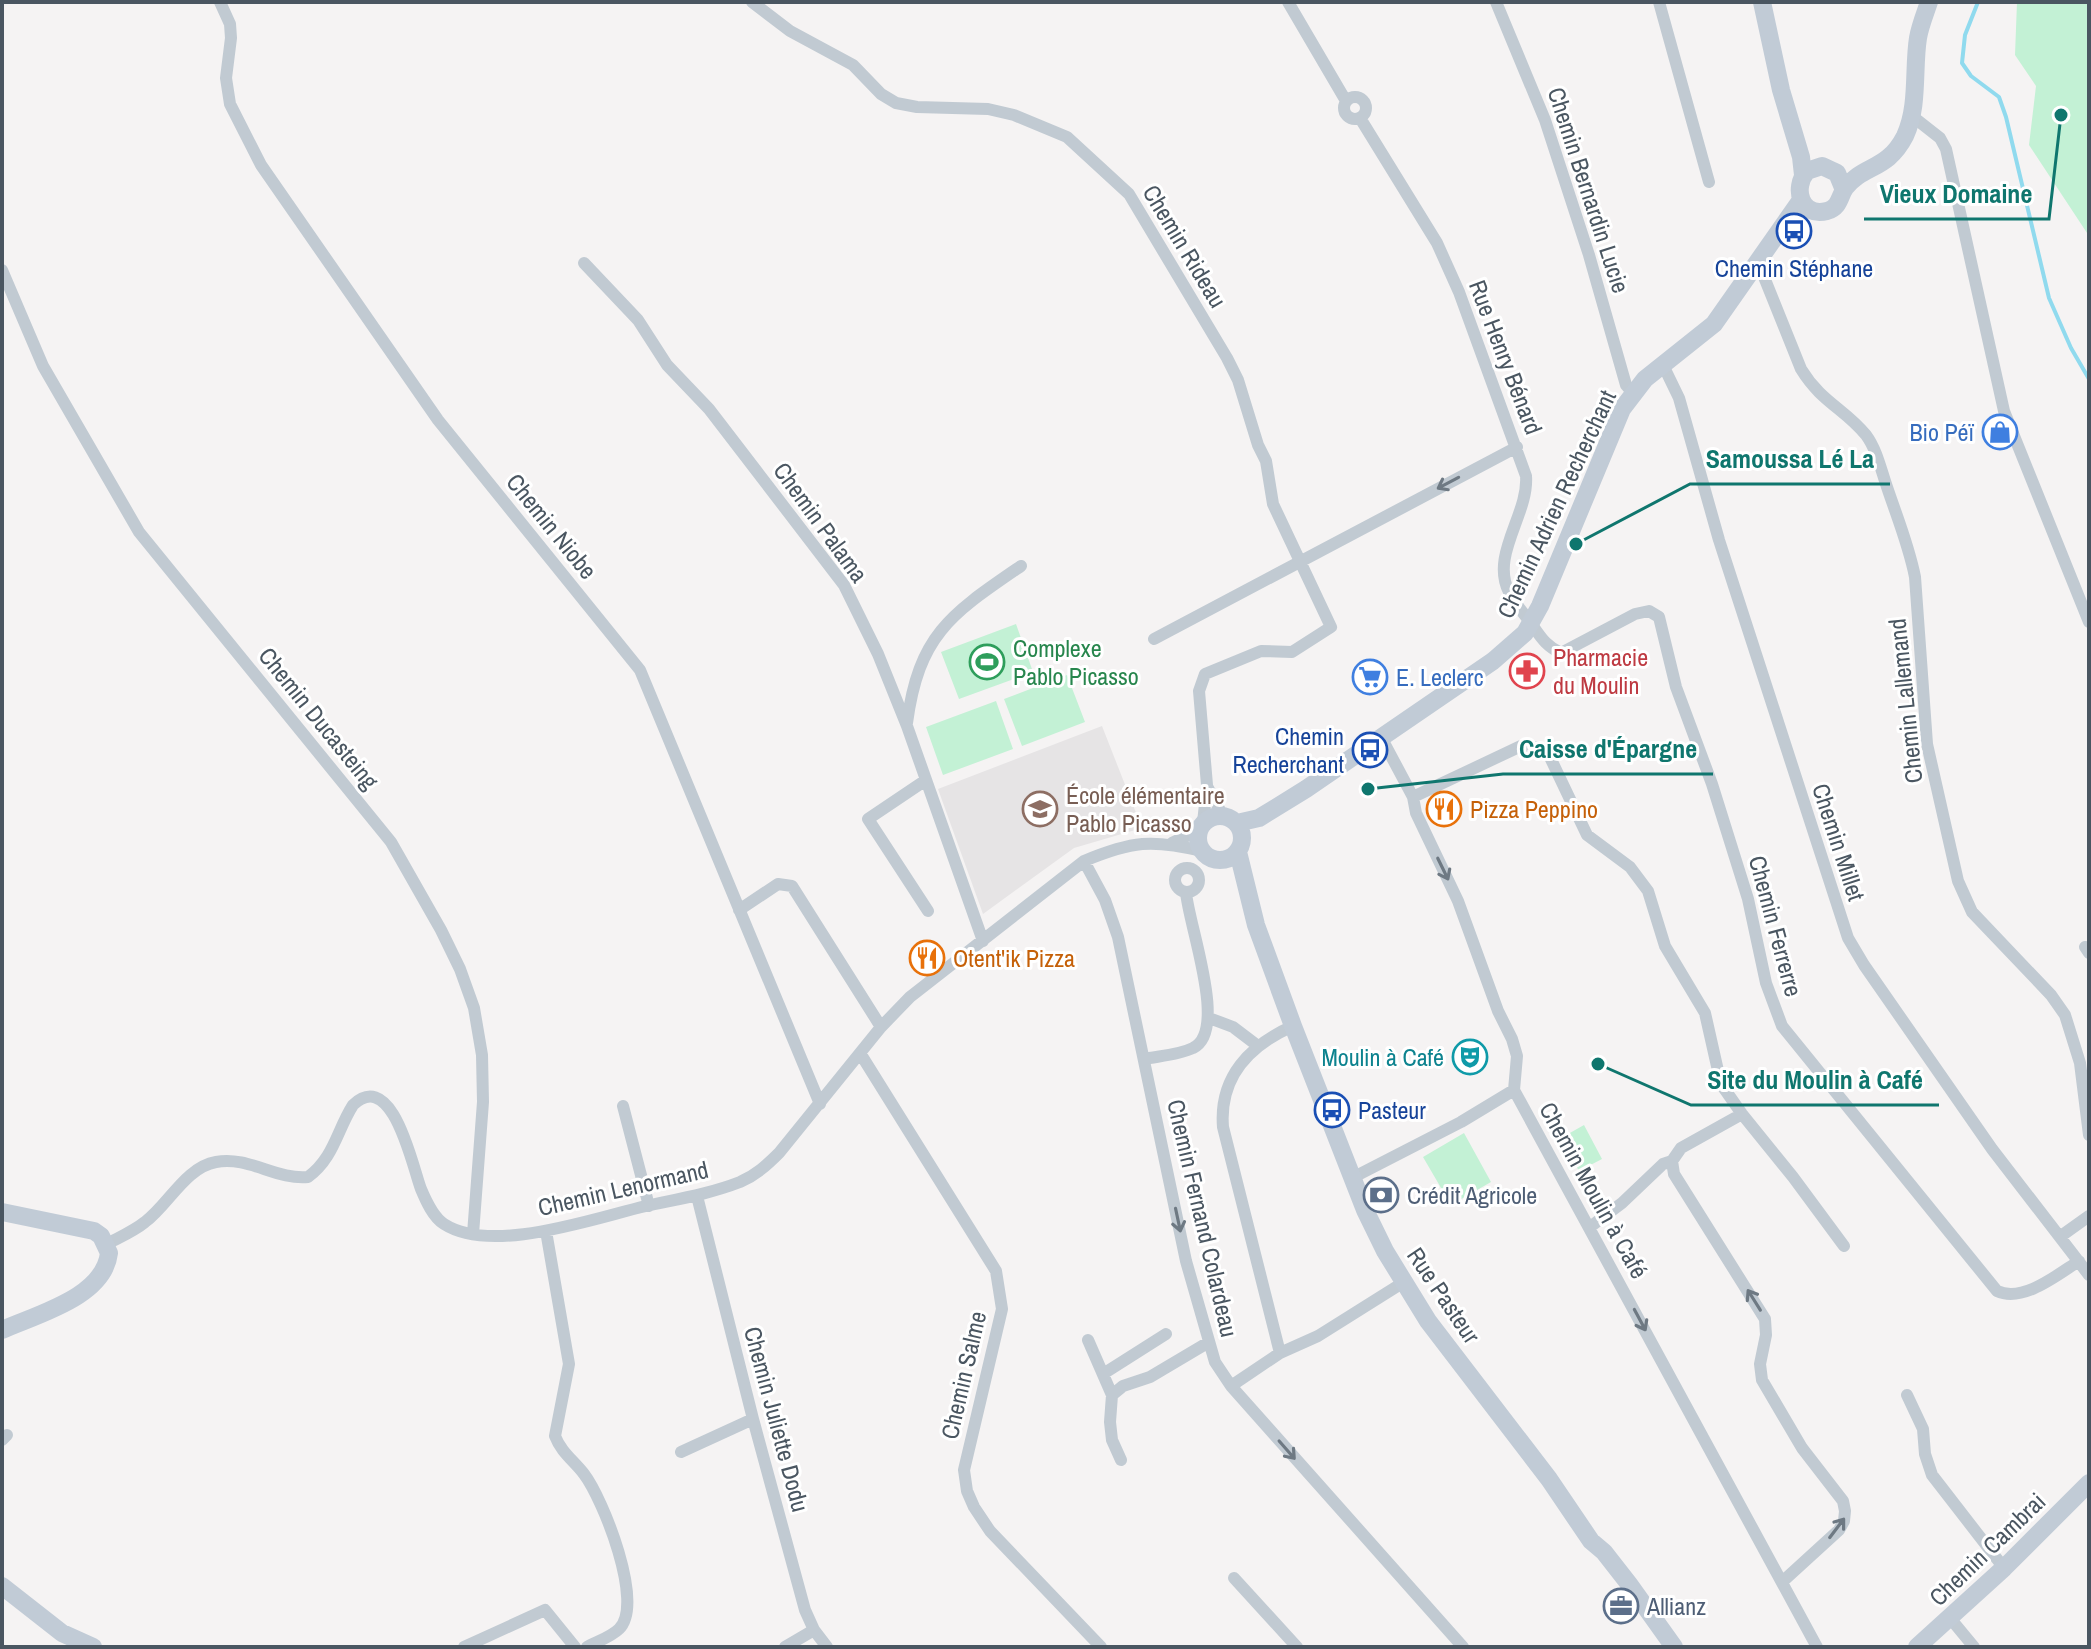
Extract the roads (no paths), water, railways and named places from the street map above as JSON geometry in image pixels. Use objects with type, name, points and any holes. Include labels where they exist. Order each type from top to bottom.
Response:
[{"type":"main road","points":[[1762,2],[1781,90],[1807,166],[1798,187],[1806,205]]},
{"type":"main road","name":"Chemin Adrien Recherchant","points":[[1201,827],[1216,816],[1232,838],[1514,645],[1531,623],[1622,409],[1633,393],[1645,379],[1714,324],[1782,228],[1806,205],[1818,212],[1833,208],[1838,204],[1847,182],[1892,155],[1906,134],[1912,116],[1918,36],[1929,2]]},
{"type":"main road","points":[[1807,166],[1833,170],[1847,182]]},
{"type":"main road","points":[[1201,827],[1198,837],[1202,851],[1214,860],[1232,838]]},
{"type":"main road","name":"Rue Pasteur","points":[[1232,838],[1256,925],[1293,1026],[1352,1178],[1385,1251],[1428,1321],[1540,1466],[1591,1541],[1629,1584],[1674,1647]]},
{"type":"main road","points":[[2,1212],[83,1228],[101,1236],[107,1244],[108,1262],[92,1287],[2,1330]]},
{"type":"main road","name":"Chemin Cambrai","points":[[1917,1647],[2004,1568],[2089,1483]]},
{"type":"main road","points":[[2,1586],[62,1633],[93,1647]]},
{"type":"main road","points":[[73,1639],[110,1647]]},
{"type":"street","name":"Chemin Niobe","points":[[220,2],[230,24],[226,78],[230,104],[261,165],[438,420],[640,670],[820,1104]]},
{"type":"street","name":"Chemin Rideau","points":[[752,2],[790,31],[853,65],[881,94],[896,103],[917,107],[988,109],[1014,115],[1067,137],[1129,194],[1238,380],[1266,461],[1273,504],[1331,627],[1292,652],[1261,651],[1205,674],[1200,684],[1199,699],[1207,785]]},
{"type":"street","name":"Rue Henry Bénard","points":[[1288,2],[1346,101],[1352,97],[1362,99],[1366,109],[1360,118],[1437,243],[1459,292],[1526,476],[1527,491],[1504,572],[1509,593],[1531,623]]},
{"type":"street","name":"Chemin Bernardin Lucie","points":[[1496,2],[1545,120],[1589,255],[1626,385],[1633,393]]},
{"type":"street","points":[[1659,2],[1709,182]]},
{"type":"street","points":[[1912,116],[1940,138],[1946,149],[2004,411],[2089,622]]},
{"type":"street","name":"Chemin Lallemand","points":[[1758,262],[1810,384],[1855,424],[1873,447],[1911,556],[1927,744],[1958,881],[1972,912],[2051,995],[2065,1015],[2080,1063],[2085,1123],[2089,1135]]},
{"type":"street","name":"Chemin Palama","points":[[584,263],[638,320],[667,365],[709,409],[844,585],[907,726],[983,941]]},
{"type":"street","name":"Chemin Ducasteing","points":[[2,270],[43,366],[139,532],[391,842],[441,930],[474,1008],[482,1055],[483,1102],[473,1234]]},
{"type":"street","name":"Chemin Millet","points":[[1663,365],[1679,398],[1719,540],[1848,938],[1992,1149],[2089,1275]]},
{"type":"street","points":[[1154,639],[1517,447]]},
{"type":"street","points":[[907,726],[916,675],[939,632],[969,602],[1021,566]]},
{"type":"street","name":"Chemin Ferrerre","points":[[1531,623],[1548,647],[1561,653],[1635,614],[1649,611],[1659,617],[1676,687],[1712,784],[1748,899],[1766,983],[1782,1026],[1997,1291],[2017,1294],[2047,1281],[2079,1261]]},
{"type":"street","points":[[890,683],[916,675]]},
{"type":"street","name":"Chemin Moulin à Café","points":[[1381,737],[1413,797],[1416,813],[1458,901],[1498,1011],[1512,1039],[1517,1056],[1514,1090],[1817,1647]]},
{"type":"street","points":[[1413,797],[1521,746],[1540,748],[1548,753],[1587,835],[1630,867],[1648,891],[1665,946],[1705,1013],[1717,1074],[1742,1114],[1844,1246]]},
{"type":"street","points":[[926,780],[868,819],[928,911]]},
{"type":"street","points":[[1201,827],[1207,785]]},
{"type":"street","points":[[1207,785],[1232,838]]},
{"type":"street","name":"Chemin Lenormand","points":[[1172,843],[1201,827]]},
{"type":"street","name":"Chemin Lenormand","points":[[107,1244],[147,1221],[185,1181],[215,1162],[249,1164],[284,1176],[308,1177],[322,1167],[331,1153],[353,1105],[359,1099],[366,1098],[378,1100],[394,1114],[407,1140],[421,1189],[433,1213],[442,1223],[473,1234],[506,1236],[546,1231],[697,1196],[742,1181],[760,1171],[779,1153],[881,1027],[910,997],[1084,861],[1142,842],[1172,843],[1202,851]]},
{"type":"street","name":"Chemin Fernand Colardeau","points":[[1084,861],[1112,918],[1186,1261],[1215,1362],[1231,1386],[1463,1647]]},
{"type":"street","points":[[739,910],[778,884],[792,886],[881,1027]]},
{"type":"street","points":[[1144,1059],[1192,1049],[1202,1042],[1209,1018],[1186,892]]},
{"type":"street","points":[[1209,1018],[1233,1027],[1258,1046]]},
{"type":"street","points":[[1280,1353],[1222,1113],[1230,1081],[1258,1046],[1293,1026]]},
{"type":"street","name":"Chemin Salme","points":[[860,1053],[996,1271],[1002,1309],[964,1470],[967,1491],[990,1531],[1101,1647]]},
{"type":"street","points":[[1352,1178],[1461,1122],[1514,1090]]},
{"type":"street","points":[[623,1106],[649,1206]]},
{"type":"street","points":[[1590,1227],[1622,1203],[1663,1164],[1672,1161],[1681,1148],[1742,1114]]},
{"type":"street","points":[[1672,1161],[1674,1174],[1765,1319],[1766,1335],[1760,1372],[1764,1386],[1802,1448],[1843,1501],[1844,1521],[1839,1530],[1782,1582]]},
{"type":"street","name":"Chemin Juliette Dodu","points":[[697,1196],[805,1610],[814,1630],[827,1647]]},
{"type":"street","points":[[2061,1236],[2089,1216]]},
{"type":"street","points":[[546,1231],[569,1364],[555,1436],[565,1455],[584,1473],[601,1503],[628,1590],[627,1616],[619,1629],[587,1647]]},
{"type":"street","points":[[1231,1386],[1280,1353],[1318,1336],[1404,1282]]},
{"type":"street","points":[[1103,1374],[1166,1334]]},
{"type":"street","points":[[1088,1340],[1112,1395],[1111,1431],[1121,1460]]},
{"type":"street","points":[[1112,1395],[1123,1386],[1150,1377],[1209,1342]]},
{"type":"street","points":[[1907,1395],[1923,1429],[1925,1454],[1932,1475],[2004,1568]]},
{"type":"street","points":[[681,1452],[753,1419]]},
{"type":"street","points":[[1234,1578],[1297,1647]]},
{"type":"street","points":[[464,1647],[545,1610],[575,1647]]},
{"type":"street","points":[[1950,1618],[1974,1647]]},
{"type":"street","points":[[785,1647],[814,1630]]},
{"type":"waterway","points":[[1978,2],[1965,35],[1962,63],[1971,76],[1999,97],[2049,298],[2071,348],[2089,379]]},
{"type":"place","name":"Vieux Domaine","points":[[2061,115]]},
{"type":"place","name":"Chemin Stéphane","points":[[1794,231]]},
{"type":"place","name":"Bio Péï","points":[[2000,432]]},
{"type":"place","name":"Samoussa Lé La","points":[[1576,544]]},
{"type":"place","name":"Complexe Pablo Picasso","points":[[987,662]]},
{"type":"place","name":"Pharmacie du Moulin","points":[[1527,671]]},
{"type":"place","name":"E. Leclerc","points":[[1370,677]]},
{"type":"place","name":"Chemin Recherchant","points":[[1370,750]]},
{"type":"place","name":"Caisse d'Épargne","points":[[1368,789]]},
{"type":"place","name":"École élémentaire Pablo Picasso","points":[[1040,809]]},
{"type":"place","name":"Pizza Peppino","points":[[1444,809]]},
{"type":"place","name":"Otent'ik Pizza","points":[[927,958]]},
{"type":"place","name":"Moulin à Café","points":[[1470,1057]]},
{"type":"place","name":"Site du Moulin à Café","points":[[1598,1064]]},
{"type":"place","name":"Pasteur","points":[[1332,1110]]},
{"type":"place","name":"Crédit Agricole","points":[[1381,1195]]},
{"type":"place","name":"Allianz","points":[[1621,1606]]}]
